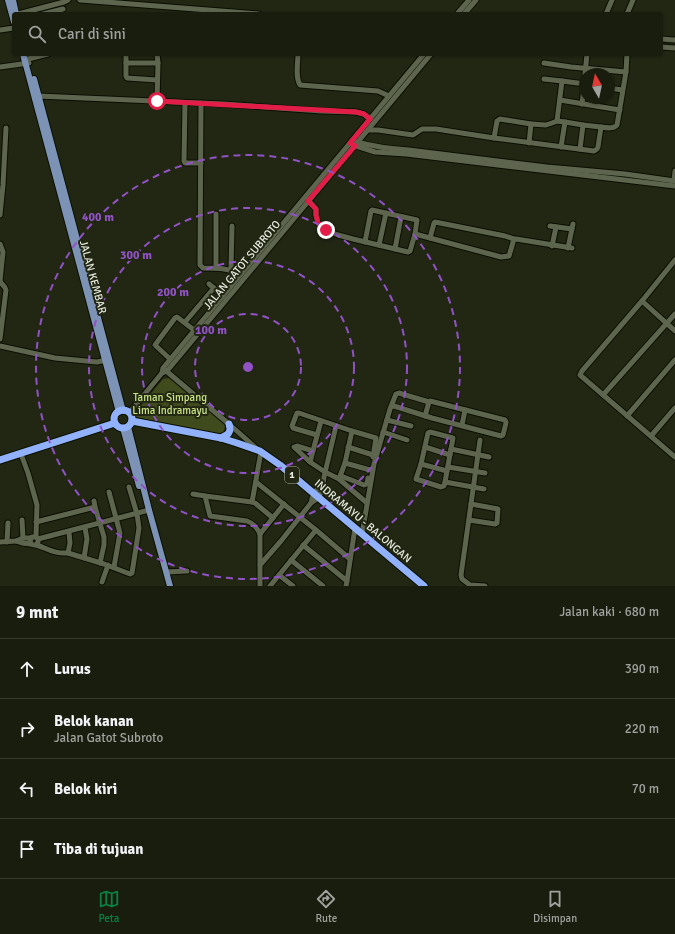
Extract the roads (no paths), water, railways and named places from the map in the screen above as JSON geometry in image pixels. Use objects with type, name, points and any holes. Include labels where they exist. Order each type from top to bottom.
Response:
[{"type":"highway","points":[[0,460],[115,423],[115,416],[124,412],[131,415],[127,425]]},
{"type":"highway","name":"1","points":[[115,423],[119,427],[127,425]]},
{"type":"highway","points":[[221,438],[229,434],[229,424]]},
{"type":"highway","name":"INDRAMAYU - BALONGAN","points":[[127,425],[221,438],[260,452],[280,465],[424,586]]},
{"type":"main road","points":[[8,0],[13,12]]},
{"type":"main road","points":[[13,0],[14,12]]},
{"type":"main road","name":"JALAN KEMBAR","points":[[28,59],[42,96],[103,361]]},
{"type":"main road","name":"JALAN KEMBAR","points":[[28,59],[103,361],[124,412]]},
{"type":"main road","points":[[127,425],[143,512],[166,586]]},
{"type":"main road","points":[[143,512],[170,586]]},
{"type":"street","points":[[31,12],[68,0]]},
{"type":"street","points":[[80,0],[233,12]]},
{"type":"street","points":[[459,12],[469,0]]},
{"type":"street","points":[[466,12],[476,0]]},
{"type":"street","points":[[607,12],[612,0]]},
{"type":"street","points":[[628,12],[631,1]]},
{"type":"street","points":[[51,12],[63,9]]},
{"type":"street","points":[[0,30],[12,28]]},
{"type":"street","points":[[663,39],[675,40]]},
{"type":"street","points":[[663,47],[675,48]]},
{"type":"street","points":[[0,67],[39,56]]},
{"type":"street","points":[[126,56],[127,78],[157,80]]},
{"type":"street","points":[[157,101],[158,56]]},
{"type":"street","points":[[298,56],[298,83],[300,85],[378,92],[389,96]]},
{"type":"street","name":"JALAN GATOT SUBROTO","points":[[124,412],[164,371],[190,340],[422,56]]},
{"type":"street","name":"JALAN GATOT SUBROTO","points":[[265,249],[309,202],[429,56]]},
{"type":"street","points":[[586,68],[587,56]]},
{"type":"street","points":[[494,138],[496,121],[499,119],[531,124],[546,125],[557,121],[601,127],[616,127],[618,123],[626,72],[627,56]]},
{"type":"street","points":[[126,63],[158,63]]},
{"type":"street","points":[[544,63],[579,69]]},
{"type":"street","points":[[615,72],[626,72]]},
{"type":"street","points":[[544,79],[579,83]]},
{"type":"street","points":[[557,121],[562,81]]},
{"type":"street","points":[[615,89],[622,90]]},
{"type":"street","points":[[42,96],[356,112],[364,114],[370,119]]},
{"type":"street","points":[[560,100],[579,103]]},
{"type":"street","points":[[185,103],[184,161],[185,163],[201,163]]},
{"type":"street","points":[[201,103],[200,265],[203,268],[231,270],[241,274]]},
{"type":"street","points":[[582,104],[620,110]]},
{"type":"street","points":[[561,147],[565,122]]},
{"type":"street","points":[[529,143],[531,124]]},
{"type":"street","points":[[580,149],[583,125]]},
{"type":"street","points":[[369,130],[413,135],[422,129],[436,129],[594,151],[597,150],[599,145],[601,127]]},
{"type":"street","points":[[0,215],[6,128]]},
{"type":"street","points":[[351,142],[375,152],[675,183],[675,172]]},
{"type":"street","points":[[309,202],[316,209],[316,219],[318,223],[326,230],[338,235],[365,242],[394,249],[409,252],[415,234],[416,220],[371,211],[365,242]]},
{"type":"street","points":[[379,245],[386,213]]},
{"type":"street","points":[[216,214],[216,268]]},
{"type":"street","points":[[394,249],[401,217]]},
{"type":"street","points":[[430,238],[434,223],[436,222],[514,239],[570,248],[573,227],[550,226]]},
{"type":"street","points":[[231,270],[232,226]]},
{"type":"street","points":[[552,246],[556,227]]},
{"type":"street","points":[[415,234],[506,257],[510,254],[514,239]]},
{"type":"street","points":[[0,244],[4,252],[0,281],[6,290],[0,339]]},
{"type":"street","name":"JALAN GATOT SUBROTO","points":[[164,371],[170,359],[190,340],[194,330],[241,274],[260,255]]},
{"type":"street","points":[[675,260],[580,373],[581,376],[675,457]]},
{"type":"street","points":[[209,284],[223,296]]},
{"type":"street","points":[[185,322],[214,288]]},
{"type":"street","points":[[642,301],[675,331]]},
{"type":"street","points":[[603,395],[675,314]]},
{"type":"street","points":[[170,359],[155,344],[174,318],[177,317],[194,330]]},
{"type":"street","points":[[0,346],[55,358],[103,361]]},
{"type":"street","points":[[627,416],[675,360]]},
{"type":"street","points":[[164,371],[229,424],[260,452],[252,502]]},
{"type":"street","points":[[362,534],[374,464],[391,406],[397,393],[505,420],[506,423],[503,435],[501,436],[391,406]]},
{"type":"street","points":[[425,416],[429,402]]},
{"type":"street","points":[[651,436],[675,408]]},
{"type":"street","points":[[462,425],[465,410]]},
{"type":"street","points":[[313,451],[297,446],[294,447],[310,462],[325,472],[366,485],[376,438],[298,413],[296,414],[292,426],[316,436]]},
{"type":"street","points":[[387,420],[411,426]]},
{"type":"street","points":[[310,462],[321,421]]},
{"type":"street","points":[[260,566],[323,489],[325,472],[336,426]]},
{"type":"street","points":[[340,477],[352,431]]},
{"type":"street","points":[[383,432],[407,440]]},
{"type":"street","points":[[430,432],[452,438],[451,452],[444,486],[441,487],[417,480],[416,478],[425,447],[428,433],[430,432]]},
{"type":"street","points":[[480,440],[461,574],[462,579],[470,585],[485,586]]},
{"type":"street","points":[[348,447],[373,455]]},
{"type":"street","points":[[425,447],[489,457]]},
{"type":"street","points":[[21,454],[36,501],[37,513],[34,541]]},
{"type":"street","points":[[344,463],[370,470]]},
{"type":"street","points":[[421,464],[485,473]]},
{"type":"street","points":[[340,477],[367,503]]},
{"type":"street","points":[[256,482],[350,559]]},
{"type":"street","points":[[445,482],[484,489]]},
{"type":"street","points":[[0,542],[16,541],[23,538],[34,541],[54,552],[68,553],[111,566],[130,574],[132,573],[143,512],[129,487]]},
{"type":"street","points":[[102,582],[111,566],[120,536],[109,492]]},
{"type":"street","points":[[193,494],[256,503],[274,518]]},
{"type":"street","points":[[205,496],[210,516],[250,522],[257,529],[260,534],[260,586]]},
{"type":"street","points":[[94,501],[104,537],[104,545],[100,563]]},
{"type":"street","points":[[260,534],[284,504]]},
{"type":"street","points":[[469,520],[495,524],[497,523],[498,509],[471,504]]},
{"type":"street","points":[[36,522],[95,507]]},
{"type":"street","points":[[16,541],[22,543],[34,541],[143,512]]},
{"type":"street","points":[[22,520],[23,538]]},
{"type":"street","points":[[7,542],[8,523]]},
{"type":"street","points":[[84,528],[86,539],[84,558]]},
{"type":"street","points":[[346,584],[355,528]]},
{"type":"street","points":[[270,586],[316,530]]},
{"type":"street","points":[[68,553],[70,543],[69,532]]},
{"type":"street","points":[[303,545],[346,584]]},
{"type":"street","points":[[291,560],[323,586]]},
{"type":"street","points":[[166,572],[187,571]]},
{"type":"street","points":[[279,574],[293,586]]},
{"type":"park label","name":"Taman Simpang Lima Indramayu","points":[[170,403]]}]
